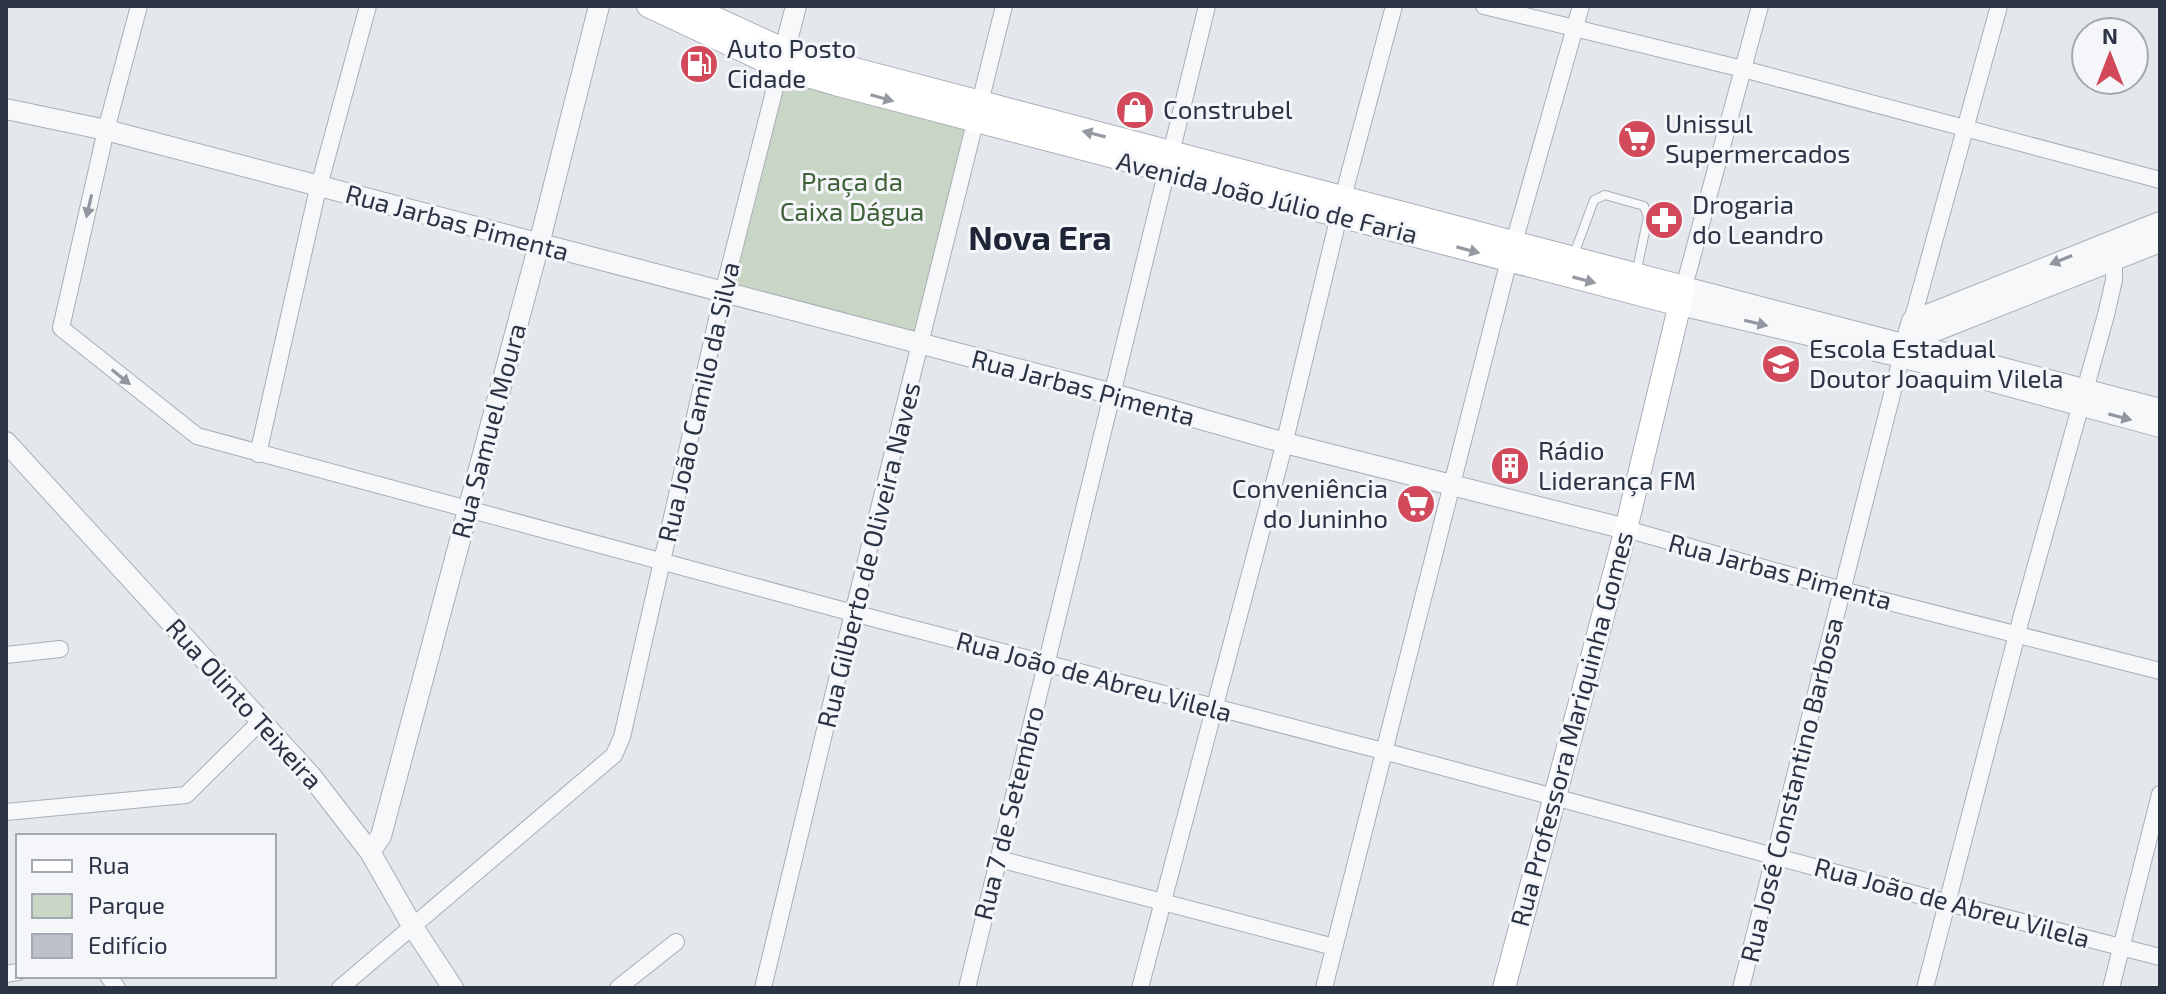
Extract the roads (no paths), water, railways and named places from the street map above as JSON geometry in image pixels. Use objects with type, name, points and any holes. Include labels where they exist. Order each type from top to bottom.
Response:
[{"type":"main road","name":"Avenida João Júlio de Faria","points":[[648,6],[717,29],[782,59],[977,113],[1682,296]]},
{"type":"main road","name":"Avenida João Júlio de Faria","points":[[689,6],[717,29]]},
{"type":"main road","name":"Avenida João Júlio de Faria","points":[[1511,252],[1573,257],[1636,275],[1682,296]]},
{"type":"main road","name":"Rua Professora Mariquinha Gomes","points":[[1504,988],[1626,529],[1682,296]]},
{"type":"street","points":[[106,130],[139,6]]},
{"type":"street","points":[[258,454],[319,186],[368,6]]},
{"type":"street","name":"Rua Samuel Moura","points":[[370,852],[381,836],[539,244],[599,6]]},
{"type":"street","name":"Rua João Camilo da Silva","points":[[413,927],[614,755],[622,737],[723,293],[796,6]]},
{"type":"street","name":"Rua Gilberto de Oliveira Naves","points":[[763,988],[1004,6]]},
{"type":"street","name":"Rua 7 de Setembro","points":[[967,988],[1207,6]]},
{"type":"street","points":[[1140,988],[1285,443],[1341,207],[1394,6]]},
{"type":"street","points":[[1484,6],[1743,69],[2160,180]]},
{"type":"street","points":[[1324,988],[1511,252],[1581,6]]},
{"type":"street","name":"Rua Professora Mariquinha Gomes","points":[[1682,296],[1760,6]]},
{"type":"street","name":"Rua José Constantino Barbosa","points":[[1741,988],[1842,590],[1999,6]]},
{"type":"street","name":"Rua Jarbas Pimenta","points":[[6,109],[106,130],[1113,394],[1285,443],[1626,529],[1842,590],[2160,671]]},
{"type":"street","name":"Rua João de Abreu Vilela","points":[[106,130],[61,328],[197,436],[468,511],[2160,957]]},
{"type":"street","points":[[1907,345],[2005,292],[2114,249],[2160,222]]},
{"type":"street","points":[[2114,249],[2160,242]]},
{"type":"street","points":[[1925,988],[2017,635],[2108,305],[2114,249]]},
{"type":"street","name":"Avenida João Júlio de Faria","points":[[1682,296],[1907,345],[2001,376],[2082,398],[2160,427]]},
{"type":"street","name":"Avenida João Júlio de Faria","points":[[2082,398],[2160,409]]},
{"type":"street","name":"Rua Olinto Teixeira","points":[[6,442],[287,748],[370,852],[453,988]]},
{"type":"street","points":[[6,655],[60,649]]},
{"type":"street","points":[[6,812],[186,795],[261,721]]},
{"type":"street","points":[[2111,988],[2160,794]]},
{"type":"street","points":[[999,859],[1334,947]]},
{"type":"street","points":[[340,988],[413,927]]},
{"type":"street","points":[[618,988],[676,942]]},
{"type":"lane","points":[[1573,257],[1594,200],[1605,195],[1644,206],[1648,217],[1636,275]]},
{"type":"place","name":"Auto Posto Cidade","points":[[699,64]]},
{"type":"place","name":"Construbel","points":[[1135,110]]},
{"type":"place","name":"Unissul Supermercados","points":[[1637,139]]},
{"type":"place","name":"Drogaria do Leandro","points":[[1664,220]]},
{"type":"place","name":"Escola Estadual Doutor Joaquim Vilela","points":[[1781,364]]},
{"type":"place","name":"Rádio Liderança FM","points":[[1510,466]]},
{"type":"place","name":"Conveniência do Juninho","points":[[1416,504]]},
{"type":"district","name":"Nova Era","points":[[1040,238]]},
{"type":"park label","name":"Praça da Caixa Dágua","points":[[852,197]]}]
